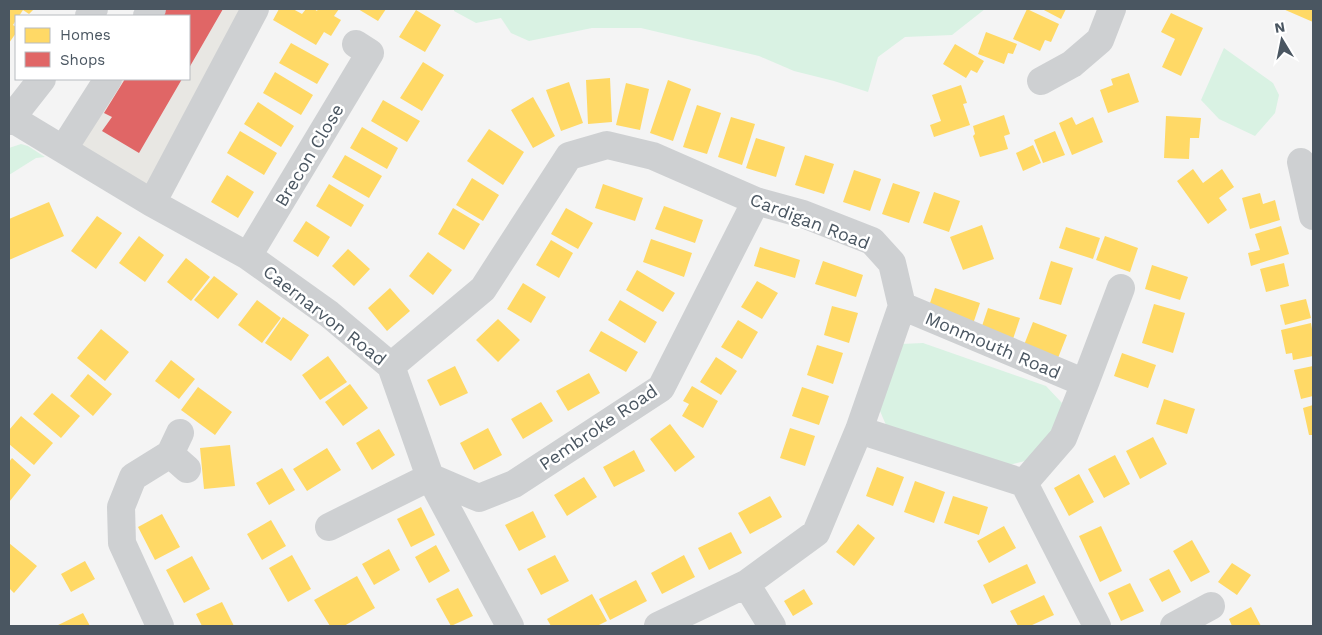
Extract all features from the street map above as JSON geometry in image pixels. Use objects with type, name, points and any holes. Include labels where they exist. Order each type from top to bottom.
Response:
[{"type":"street","points":[[152,203],[255,9]]},
{"type":"street","points":[[1041,81],[1072,64],[1100,40],[1112,9]]},
{"type":"street","name":"Brecon Close","points":[[248,256],[372,53]]},
{"type":"street","points":[[10,120],[41,80]]},
{"type":"street","points":[[64,148],[107,80]]},
{"type":"street","name":"Caernarvon Road","points":[[10,120],[64,148],[152,203],[248,256],[329,314],[391,366],[430,477],[510,626]]},
{"type":"street","name":"Cardigan Road","points":[[391,366],[482,289],[569,156],[607,145],[653,156],[756,201],[803,214],[872,241],[892,263],[902,306]]},
{"type":"street","points":[[1301,162],[1312,198]]},
{"type":"street","name":"Pembroke Road","points":[[430,477],[479,498],[514,484],[661,388],[756,201]]},
{"type":"street","points":[[1024,483],[1063,438],[1121,288]]},
{"type":"street","points":[[658,626],[746,584],[816,533],[858,430],[902,306]]},
{"type":"street","name":"Monmouth Road","points":[[902,306],[1085,384]]},
{"type":"street","points":[[858,430],[1024,483],[1097,626]]},
{"type":"street","points":[[160,626],[122,543],[121,507],[133,477],[179,452]]},
{"type":"street","points":[[329,528],[430,477]]},
{"type":"street","points":[[746,584],[772,626]]},
{"type":"shaded area","points":[[152,9],[255,9],[152,203],[64,148],[107,80],[190,80],[190,15],[148,15]]},
{"type":"green space","points":[[454,9],[985,9],[952,35],[905,37],[878,57],[868,92],[794,71],[759,56],[641,28],[592,28],[529,41],[511,33],[501,18],[476,23],[454,11]]},
{"type":"green space","points":[[1224,48],[1273,83],[1279,95],[1275,113],[1255,136],[1219,119],[1201,100]]},
{"type":"green space","points":[[21,144],[28,146],[45,157],[36,158],[9,175],[9,148]]},
{"type":"green space","points":[[923,343],[1046,386],[1062,403],[1055,434],[1033,459],[1001,467],[886,425],[877,404],[901,344]]},
{"type":"building: Homes","points":[[9,9],[34,9],[29,14],[23,10],[20,15],[15,15],[13,25],[15,26],[15,34],[9,43]]},
{"type":"building: Homes","points":[[279,9],[293,9],[302,14],[306,9],[317,11],[318,9],[339,9],[334,16],[341,20],[331,36],[324,32],[316,45],[273,20]]},
{"type":"building: Homes","points":[[358,9],[386,9],[378,21]]},
{"type":"building: Homes","points":[[1027,9],[1059,24],[1051,42],[1045,40],[1040,51],[1013,39]]},
{"type":"building: Homes","points":[[1042,9],[1066,9],[1061,19]]},
{"type":"building: Homes","points":[[1283,9],[1313,9],[1313,22]]},
{"type":"building: Homes","points":[[416,10],[441,25],[425,52],[399,37]]},
{"type":"building: Homes","points":[[1171,13],[1203,28],[1181,76],[1162,67],[1175,39],[1161,32]]},
{"type":"building: Homes","points":[[986,32],[1017,44],[1013,54],[1008,53],[1004,64],[978,54]]},
{"type":"building: Homes","points":[[291,43],[329,64],[317,84],[279,63]]},
{"type":"building: Homes","points":[[955,44],[984,61],[977,73],[971,70],[966,78],[943,64]]},
{"type":"building: Homes","points":[[423,62],[444,75],[422,111],[400,98]]},
{"type":"building: Homes","points":[[275,72],[313,95],[301,115],[263,93]]},
{"type":"building: Homes","points":[[1129,73],[1139,102],[1108,113],[1100,90],[1113,85],[1111,79]]},
{"type":"building: Homes","points":[[610,78],[612,122],[588,124],[586,80]]},
{"type":"building: Homes","points":[[668,80],[691,89],[673,141],[650,133]]},
{"type":"building: Homes","points":[[569,82],[583,123],[561,131],[546,90]]},
{"type":"building: Homes","points":[[626,83],[649,89],[640,130],[616,125]]},
{"type":"building: Homes","points":[[961,85],[967,103],[963,104],[970,125],[934,137],[930,125],[941,121],[932,95]]},
{"type":"building: Homes","points":[[533,97],[555,136],[533,148],[511,110]]},
{"type":"building: Homes","points":[[383,100],[420,121],[407,142],[371,121]]},
{"type":"building: Homes","points":[[258,102],[294,126],[281,147],[244,124]]},
{"type":"building: Homes","points":[[697,105],[721,113],[707,154],[683,147]]},
{"type":"building: Homes","points":[[1004,115],[1010,134],[1004,136],[1008,149],[980,157],[973,136],[975,134],[973,126]]},
{"type":"building: Homes","points":[[1166,116],[1201,118],[1199,138],[1190,138],[1189,159],[1164,158]]},
{"type":"building: Homes","points":[[731,117],[755,124],[742,165],[718,157]]},
{"type":"building: Homes","points":[[1072,117],[1076,125],[1093,117],[1103,142],[1072,155],[1059,123]]},
{"type":"building: Homes","points":[[362,127],[398,148],[387,169],[350,148]]},
{"type":"building: Homes","points":[[489,129],[524,152],[503,185],[467,161]]},
{"type":"building: Homes","points":[[240,131],[277,153],[264,175],[227,153]]},
{"type":"building: Homes","points":[[1055,131],[1065,155],[1043,163],[1034,140]]},
{"type":"building: Homes","points":[[756,138],[785,147],[776,177],[746,168]]},
{"type":"building: Homes","points":[[1033,145],[1041,163],[1023,171],[1016,153]]},
{"type":"building: Homes","points":[[345,155],[382,176],[369,198],[332,177]]},
{"type":"building: Homes","points":[[805,155],[834,164],[824,194],[795,185]]},
{"type":"building: Homes","points":[[1193,169],[1203,183],[1222,169],[1234,187],[1219,198],[1227,210],[1208,224],[1177,181]]},
{"type":"building: Homes","points":[[854,170],[881,179],[870,211],[843,202]]},
{"type":"building: Homes","points":[[227,175],[254,192],[238,218],[211,202]]},
{"type":"building: Homes","points":[[472,178],[499,195],[483,221],[456,205]]},
{"type":"building: Homes","points":[[893,183],[920,192],[909,223],[882,214]]},
{"type":"building: Homes","points":[[329,184],[364,205],[351,227],[316,206]]},
{"type":"building: Homes","points":[[603,184],[643,198],[635,221],[595,208]]},
{"type":"building: Homes","points":[[934,192],[960,201],[949,232],[923,223]]},
{"type":"building: Homes","points":[[1260,193],[1263,204],[1275,200],[1280,220],[1250,229],[1242,198]]},
{"type":"building: Homes","points":[[49,202],[64,236],[9,260],[9,219]]},
{"type":"building: Homes","points":[[664,206],[703,220],[695,243],[655,229]]},
{"type":"building: Homes","points":[[453,208],[480,224],[464,250],[438,234]]},
{"type":"building: Homes","points":[[566,208],[593,223],[578,249],[551,234]]},
{"type":"building: Homes","points":[[97,216],[122,233],[96,269],[71,251]]},
{"type":"building: Homes","points":[[306,221],[330,237],[318,257],[293,241]]},
{"type":"building: Homes","points":[[982,225],[994,259],[963,270],[950,237]]},
{"type":"building: Homes","points":[[1281,226],[1289,254],[1251,266],[1248,253],[1260,250],[1255,234]]},
{"type":"building: Homes","points":[[1066,227],[1100,238],[1093,259],[1059,248]]},
{"type":"building: Homes","points":[[139,236],[164,255],[145,282],[119,263]]},
{"type":"building: Homes","points":[[1105,236],[1138,248],[1130,272],[1096,260]]},
{"type":"building: Homes","points":[[651,239],[692,253],[684,277],[643,262]]},
{"type":"building: Homes","points":[[551,240],[573,253],[559,278],[536,265]]},
{"type":"building: Homes","points":[[760,247],[800,260],[795,278],[754,266]]},
{"type":"building: Homes","points":[[348,249],[370,269],[354,286],[332,266]]},
{"type":"building: Homes","points":[[428,252],[452,270],[433,295],[409,276]]},
{"type":"building: Homes","points":[[186,258],[210,277],[191,301],[167,282]]},
{"type":"building: Homes","points":[[823,261],[863,275],[856,297],[815,284]]},
{"type":"building: Homes","points":[[1051,261],[1073,268],[1061,305],[1039,299]]},
{"type":"building: Homes","points":[[1284,263],[1289,286],[1266,292],[1260,269]]},
{"type":"building: Homes","points":[[1152,265],[1188,277],[1180,300],[1145,289]]},
{"type":"building: Homes","points":[[637,270],[675,293],[663,312],[626,290]]},
{"type":"building: Homes","points":[[214,276],[238,294],[218,319],[194,300]]},
{"type":"building: Homes","points":[[757,281],[778,293],[762,319],[741,307]]},
{"type":"building: Homes","points":[[523,283],[546,297],[531,323],[507,309]]},
{"type":"building: Homes","points":[[390,288],[410,311],[387,331],[368,308]]},
{"type":"building: Homes","points":[[935,288],[980,303],[972,327],[927,312]]},
{"type":"building: Homes","points":[[1306,299],[1311,318],[1285,325],[1280,305]]},
{"type":"building: Homes","points":[[257,300],[281,318],[262,343],[238,325]]},
{"type":"building: Homes","points":[[620,300],[657,322],[645,343],[608,320]]},
{"type":"building: Homes","points":[[1154,304],[1185,313],[1173,353],[1142,343]]},
{"type":"building: Homes","points":[[832,306],[858,313],[849,343],[824,335]]},
{"type":"building: Homes","points":[[988,308],[1020,318],[1013,339],[981,329]]},
{"type":"building: Homes","points":[[283,317],[309,335],[291,361],[265,343]]},
{"type":"building: Homes","points":[[498,319],[520,340],[498,362],[476,340]]},
{"type":"building: Homes","points":[[738,320],[758,332],[742,359],[721,347]]},
{"type":"building: Homes","points":[[1033,322],[1067,335],[1058,358],[1024,345]]},
{"type":"building: Homes","points":[[1311,323],[1313,356],[1293,360],[1292,353],[1286,354],[1281,330]]},
{"type":"building: Homes","points":[[101,329],[129,352],[105,381],[77,358]]},
{"type":"building: Homes","points":[[601,331],[638,352],[626,372],[589,351]]},
{"type":"building: Homes","points":[[817,345],[843,353],[833,384],[807,375]]},
{"type":"building: Homes","points":[[1122,353],[1156,365],[1148,388],[1114,376]]},
{"type":"building: Homes","points":[[328,356],[347,382],[320,400],[302,375]]},
{"type":"building: Homes","points":[[716,357],[737,371],[721,395],[700,382]]},
{"type":"building: Homes","points":[[171,360],[195,379],[179,399],[155,381]]},
{"type":"building: Homes","points":[[455,366],[468,393],[440,406],[427,380]]},
{"type":"building: Homes","points":[[1313,366],[1313,396],[1301,399],[1294,370]]},
{"type":"building: Homes","points":[[589,373],[600,393],[568,411],[556,391]]},
{"type":"building: Homes","points":[[88,374],[112,394],[93,416],[70,396]]},
{"type":"building: Homes","points":[[350,384],[368,408],[343,426],[325,402]]},
{"type":"building: Homes","points":[[692,386],[718,401],[703,428],[682,416],[689,404],[683,401]]},
{"type":"building: Homes","points":[[198,387],[232,412],[215,435],[181,410]]},
{"type":"building: Homes","points":[[802,387],[829,396],[819,425],[792,416]]},
{"type":"building: Homes","points":[[52,393],[80,416],[61,438],[33,414]]},
{"type":"building: Homes","points":[[1164,399],[1195,409],[1187,434],[1156,424]]},
{"type":"building: Homes","points":[[541,402],[553,421],[523,439],[511,419]]},
{"type":"building: Homes","points":[[1313,405],[1313,435],[1309,435],[1303,408]]},
{"type":"building: Homes","points":[[21,416],[53,443],[34,465],[9,444],[9,430]]},
{"type":"building: Homes","points":[[670,424],[695,457],[675,472],[650,439]]},
{"type":"building: Homes","points":[[488,428],[502,455],[474,470],[460,443]]},
{"type":"building: Homes","points":[[790,428],[815,436],[805,466],[780,458]]},
{"type":"building: Homes","points":[[379,429],[395,455],[372,470],[356,443]]},
{"type":"building: Homes","points":[[1153,437],[1167,464],[1140,479],[1126,451]]},
{"type":"building: Homes","points":[[230,445],[235,486],[204,489],[200,448]]},
{"type":"building: Homes","points":[[327,448],[341,470],[307,491],[293,469]]},
{"type":"building: Homes","points":[[634,450],[645,471],[614,487],[603,467]]},
{"type":"building: Homes","points":[[1115,455],[1130,484],[1104,498],[1088,469]]},
{"type":"building: Homes","points":[[12,458],[31,475],[9,502],[9,462]]},
{"type":"building: Homes","points":[[877,467],[904,477],[893,506],[866,496]]},
{"type":"building: Homes","points":[[282,468],[295,490],[269,505],[256,483]]},
{"type":"building: Homes","points":[[1079,474],[1094,502],[1069,516],[1054,488]]},
{"type":"building: Homes","points":[[584,477],[597,497],[567,516],[554,495]]},
{"type":"building: Homes","points":[[915,481],[945,492],[934,523],[904,512]]},
{"type":"building: Homes","points":[[770,496],[782,517],[750,534],[738,513]]},
{"type":"building: Homes","points":[[953,496],[988,507],[979,535],[944,523]]},
{"type":"building: Homes","points":[[421,507],[435,535],[411,547],[397,519]]},
{"type":"building: Homes","points":[[533,511],[546,537],[519,551],[505,525]]},
{"type":"building: Homes","points":[[162,514],[180,547],[155,560],[138,527]]},
{"type":"building: Homes","points":[[271,520],[286,546],[262,560],[247,534]]},
{"type":"building: Homes","points":[[858,524],[875,538],[854,566],[836,552]]},
{"type":"building: Homes","points":[[1004,526],[1016,548],[989,563],[977,541]]},
{"type":"building: Homes","points":[[1101,526],[1122,571],[1100,582],[1079,536]]},
{"type":"building: Homes","points":[[731,532],[742,553],[709,570],[698,548]]},
{"type":"building: Homes","points":[[1192,540],[1210,572],[1191,582],[1173,551]]},
{"type":"building: Homes","points":[[9,543],[37,566],[14,593],[9,588]]},
{"type":"building: Homes","points":[[436,545],[450,571],[429,583],[415,557]]},
{"type":"building: Homes","points":[[389,549],[400,570],[374,585],[362,564]]},
{"type":"building: Homes","points":[[292,555],[311,589],[288,602],[269,568]]},
{"type":"building: Homes","points":[[555,555],[569,581],[541,595],[527,569]]},
{"type":"building: Homes","points":[[684,555],[695,577],[662,594],[651,573]]},
{"type":"building: Homes","points":[[192,556],[210,589],[184,603],[166,570]]},
{"type":"building: Homes","points":[[85,561],[95,579],[71,592],[61,574]]},
{"type":"building: Homes","points":[[1232,563],[1251,575],[1237,595],[1218,582]]},
{"type":"building: Homes","points":[[1027,564],[1036,583],[992,604],[983,585]]},
{"type":"building: Homes","points":[[1169,569],[1181,592],[1162,602],[1149,579]]},
{"type":"building: Homes","points":[[357,576],[375,608],[344,626],[330,626],[314,600]]},
{"type":"building: Homes","points":[[636,580],[647,601],[610,620],[599,599]]},
{"type":"building: Homes","points":[[1130,583],[1144,611],[1121,621],[1108,593]]},
{"type":"building: Homes","points":[[458,588],[473,616],[451,626],[436,599]]},
{"type":"building: Homes","points":[[804,589],[813,604],[793,616],[784,601]]},
{"type":"building: Homes","points":[[592,594],[607,621],[597,626],[551,626],[547,619]]},
{"type":"building: Homes","points":[[1044,595],[1054,615],[1030,626],[1018,626],[1010,611]]},
{"type":"building: Homes","points":[[222,602],[234,626],[202,626],[196,614]]},
{"type":"building: Homes","points":[[1251,607],[1261,626],[1232,626],[1229,619]]},
{"type":"building: Homes","points":[[83,613],[90,626],[56,626]]},
{"type":"building: Shops","points":[[166,9],[223,9],[190,66],[190,15],[163,15]]},
{"type":"building: Shops","points":[[124,80],[181,80],[139,153],[102,131],[112,117],[104,113]]}]
